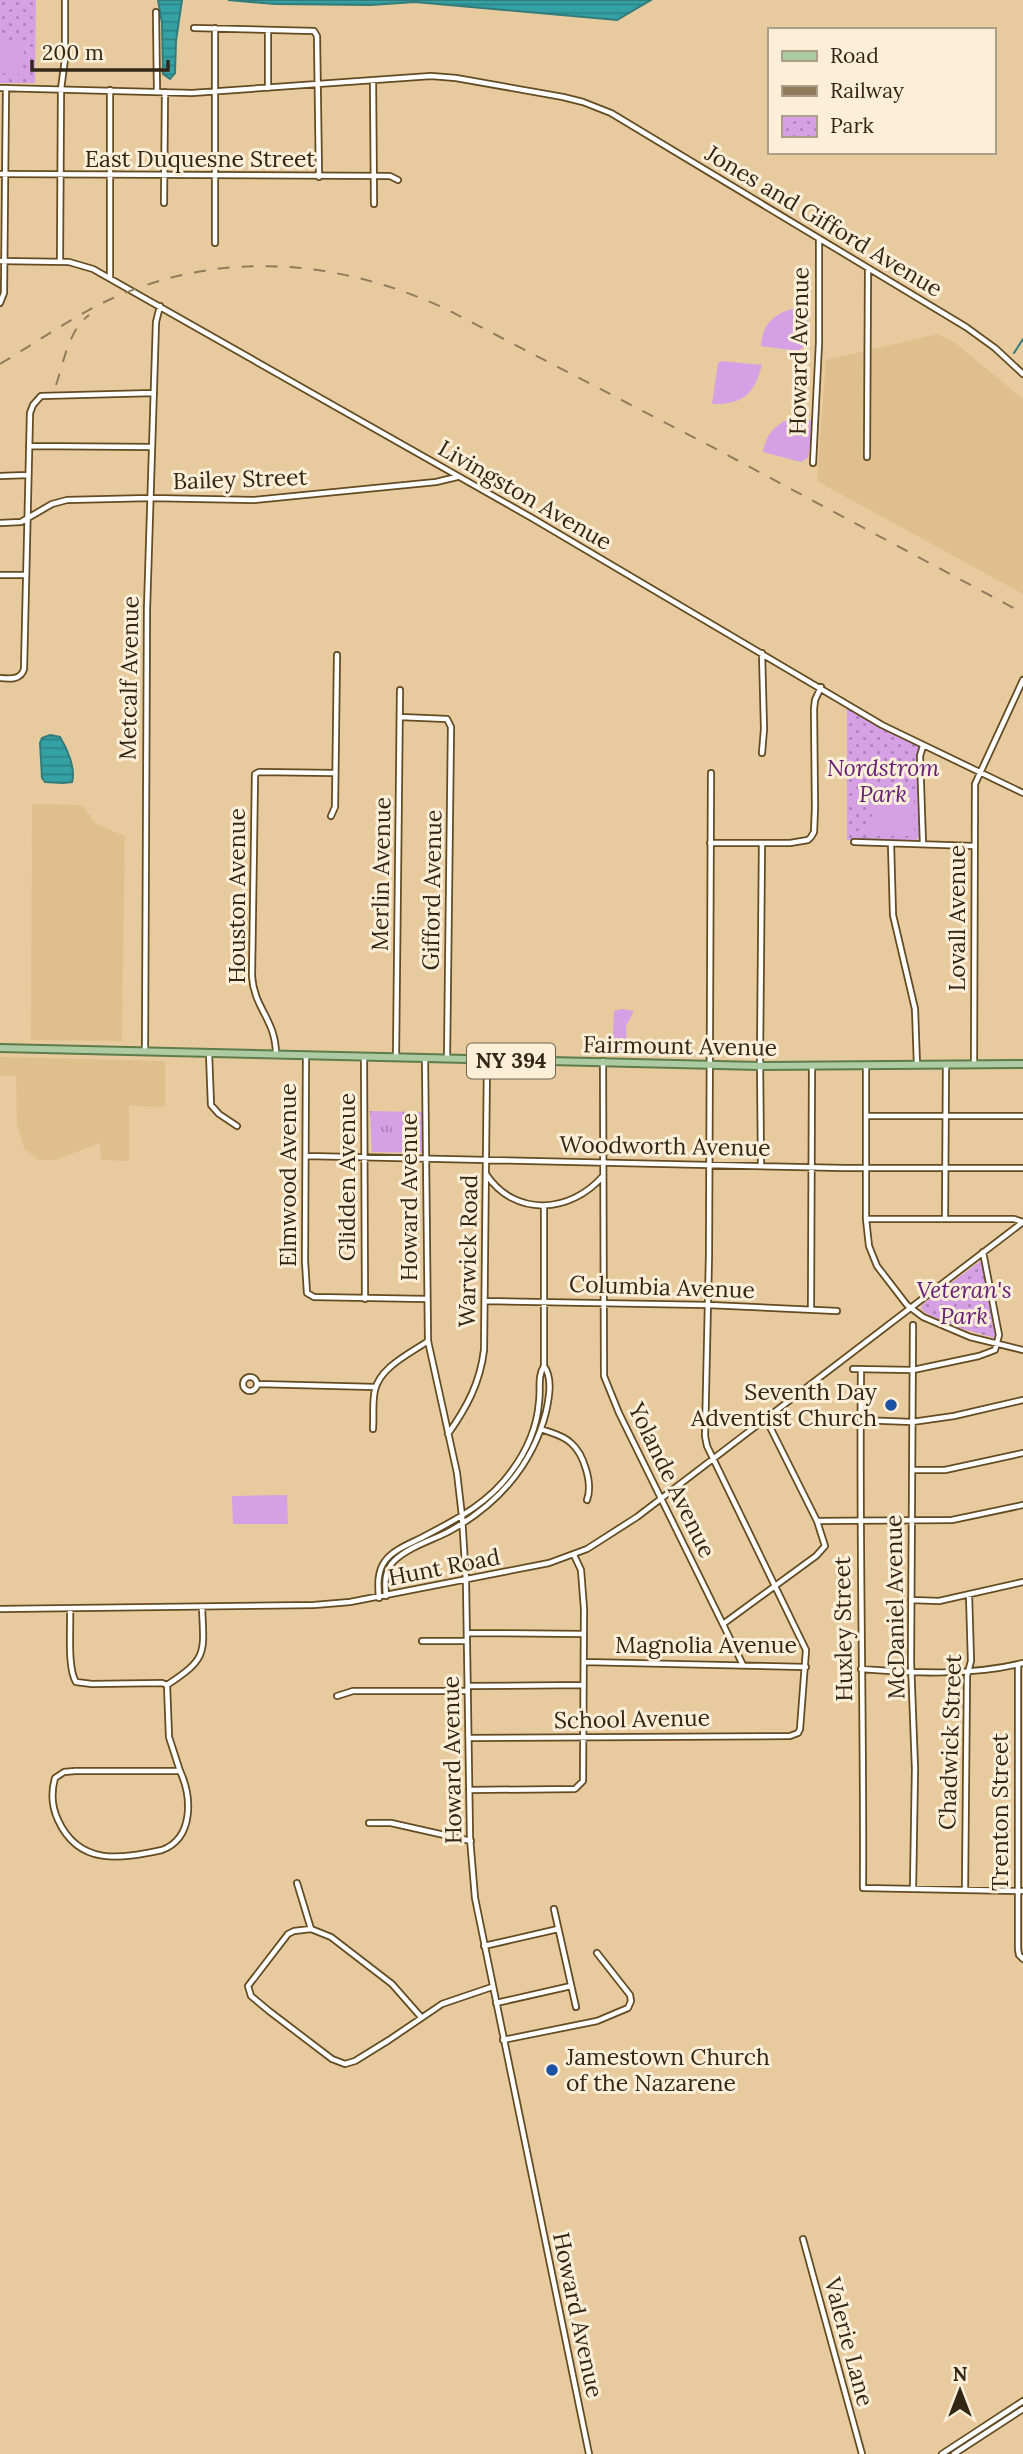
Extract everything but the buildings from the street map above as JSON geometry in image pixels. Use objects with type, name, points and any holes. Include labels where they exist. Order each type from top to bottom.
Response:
[{"type":"main road","name":"Fairmount Avenue","points":[[0,1048],[760,1066],[1023,1064]]},
{"type":"street","points":[[60,262],[61,89],[65,59],[65,0]]},
{"type":"street","points":[[156,12],[157,92]]},
{"type":"street","points":[[194,28],[313,30],[317,36],[319,177]]},
{"type":"street","points":[[215,28],[215,243]]},
{"type":"street","points":[[268,30],[268,88]]},
{"type":"street","name":"Jones and Gifford Avenue","points":[[3,88],[215,91],[431,76],[563,97],[601,108],[722,179],[986,340],[1023,373]]},
{"type":"street","points":[[373,80],[374,204]]},
{"type":"street","points":[[1,301],[3,88]]},
{"type":"street","points":[[110,90],[110,278]]},
{"type":"street","points":[[164,203],[165,92]]},
{"type":"street","name":"East Duquesne Street","points":[[2,174],[373,176],[394,177],[398,180]]},
{"type":"street","name":"Howard Avenue","points":[[813,463],[819,343],[819,240]]},
{"type":"street","name":"Livingston Avenue","points":[[2,261],[60,262],[86,265],[97,270],[762,652],[883,725],[1023,793]]},
{"type":"street","points":[[97,270],[110,261]]},
{"type":"street","points":[[867,457],[868,269]]},
{"type":"street","name":"Metcalf Avenue","points":[[145,1051],[147,623],[153,393],[156,322],[160,306]]},
{"type":"street","points":[[0,678],[17,678],[24,669],[27,475],[30,413],[37,399],[41,396],[65,394],[153,393]]},
{"type":"street","points":[[29,446],[152,447]]},
{"type":"street","points":[[0,476],[27,475]]},
{"type":"street","name":"Bailey Street","points":[[0,523],[26,519],[52,504],[67,500],[253,500],[436,482],[457,477]]},
{"type":"street","points":[[0,575],[26,575]]},
{"type":"street","points":[[762,652],[762,753]]},
{"type":"street","points":[[331,816],[335,807],[337,655]]},
{"type":"street","name":"Lovall Avenue","points":[[974,1065],[975,784],[1023,683]]},
{"type":"street","points":[[710,843],[799,842],[814,832],[814,709],[821,687]]},
{"type":"street","name":"Merlin Avenue","points":[[396,1057],[400,690]]},
{"type":"street","name":"Gifford Avenue","points":[[400,717],[441,718],[450,722],[447,1059]]},
{"type":"street","points":[[923,746],[920,756],[923,844]]},
{"type":"street","name":"Magnolia Avenue","points":[[584,1662],[806,1667],[803,1642],[713,1459],[705,1436],[711,773]]},
{"type":"street","name":"Houston Avenue","points":[[276,1055],[274,1030],[258,1003],[252,976],[255,774],[334,774]]},
{"type":"street","points":[[854,842],[974,846]]},
{"type":"street","points":[[761,1165],[762,843]]},
{"type":"street","points":[[891,844],[893,915],[915,1009],[917,1065]]},
{"type":"street","points":[[208,1053],[211,1105],[237,1126]]},
{"type":"street","name":"Elmwood Avenue","points":[[306,1055],[306,1290],[314,1297],[365,1299]]},
{"type":"street","name":"Glidden Avenue","points":[[364,1056],[365,1299]]},
{"type":"street","name":"Howard Avenue","points":[[425,1058],[428,1340],[463,1524],[469,1790],[475,1898],[589,2454]]},
{"type":"street","name":"Warwick Road","points":[[448,1434],[471,1397],[482,1369],[487,1060]]},
{"type":"street","name":"Yolande Avenue","points":[[603,1061],[604,1376],[619,1413],[743,1665]]},
{"type":"street","points":[[945,1219],[946,1064]]},
{"type":"street","points":[[866,1065],[866,1219],[869,1246],[877,1266],[911,1308],[940,1326],[1023,1350]]},
{"type":"street","points":[[811,1309],[812,1066]]},
{"type":"street","points":[[866,1116],[1023,1116]]},
{"type":"street","name":"Woodworth Avenue","points":[[306,1156],[866,1168],[1023,1168]]},
{"type":"street","points":[[486,1174],[496,1187],[514,1199],[528,1205],[544,1206],[571,1201],[587,1192],[604,1175]]},
{"type":"street","points":[[379,1598],[380,1571],[387,1559],[397,1550],[462,1516],[495,1491],[520,1459],[536,1419],[540,1402],[540,1373],[544,1366],[544,1206]]},
{"type":"street","points":[[866,1219],[1014,1219],[1023,1222]]},
{"type":"street","name":"Hunt Road","points":[[0,1609],[324,1605],[379,1598],[466,1581],[534,1567],[574,1555],[606,1538],[662,1498],[1023,1222]]},
{"type":"street","points":[[853,1369],[913,1370],[989,1354],[995,1350],[998,1324],[984,1252]]},
{"type":"street","points":[[365,1299],[427,1299]]},
{"type":"street","name":"Columbia Avenue","points":[[485,1301],[604,1302],[837,1311]]},
{"type":"street","name":"McDaniel Avenue","points":[[913,1325],[913,1889]]},
{"type":"street","points":[[373,1429],[375,1387],[393,1365],[428,1340]]},
{"type":"street","points":[[386,1596],[385,1576],[393,1561],[463,1524],[512,1482],[530,1454],[541,1429],[549,1393],[549,1372],[544,1366]]},
{"type":"street","name":"Huxley Street","points":[[861,1369],[863,1888],[913,1889]]},
{"type":"street","points":[[258,1384],[375,1387]]},
{"type":"street","points":[[860,1420],[912,1422],[954,1416],[1023,1400]]},
{"type":"street","points":[[723,1624],[822,1551],[825,1540],[765,1419]]},
{"type":"street","points":[[541,1429],[566,1439],[577,1450],[590,1487],[587,1500]]},
{"type":"street","points":[[912,1470],[945,1470],[1023,1454]]},
{"type":"street","points":[[817,1521],[953,1520],[1023,1505]]},
{"type":"street","points":[[469,1790],[579,1787],[584,1772],[584,1634],[581,1570],[574,1555]]},
{"type":"street","points":[[911,1600],[939,1601],[1023,1582]]},
{"type":"street","name":"Chadwick Street","points":[[965,1890],[971,1661],[969,1594]]},
{"type":"street","points":[[167,1685],[189,1671],[201,1657],[204,1642],[202,1607]]},
{"type":"street","points":[[70,1609],[71,1665],[76,1682],[167,1685]]},
{"type":"street","points":[[467,1633],[584,1634]]},
{"type":"street","points":[[422,1642],[467,1641]]},
{"type":"street","points":[[861,1670],[969,1670],[1020,1664]]},
{"type":"street","name":"Trenton Street","points":[[1020,1664],[1021,1891],[1018,1949],[1023,1959]]},
{"type":"street","name":"School Avenue","points":[[469,1738],[795,1735],[800,1729],[806,1667]]},
{"type":"street","points":[[167,1685],[169,1737],[189,1793],[187,1817],[176,1842],[162,1850],[122,1857],[92,1853],[69,1839],[55,1811],[52,1794],[54,1780],[58,1774],[64,1772],[180,1771]]},
{"type":"street","points":[[337,1696],[353,1691],[583,1685]]},
{"type":"street","points":[[369,1823],[391,1823],[471,1841]]},
{"type":"street","points":[[297,1883],[311,1929]]},
{"type":"street","points":[[913,1889],[1021,1891]]},
{"type":"street","points":[[554,1909],[576,2007]]},
{"type":"street","points":[[421,2017],[392,1984],[323,1932],[311,1929],[288,1934],[249,1983],[251,1996],[332,2059],[345,2064],[355,2061],[389,2040],[450,1999],[492,1987]]},
{"type":"street","points":[[484,1946],[559,1929]]},
{"type":"street","points":[[503,2040],[597,2021],[628,2008],[630,1995],[597,1953]]},
{"type":"street","points":[[496,2003],[571,1986]]},
{"type":"street","name":"Valerie Lane","points":[[803,2239],[862,2454]]},
{"type":"street","points":[[942,2454],[1023,2401]]},
{"type":"street","points":[[954,2454],[1023,2409]]},
{"type":"shaded area","points":[[938,334],[954,342],[1023,399],[1023,594],[817,481],[826,360]]},
{"type":"shaded area","points":[[32,804],[82,805],[96,824],[125,836],[122,1041],[31,1040]]},
{"type":"shaded area","points":[[0,1057],[165,1061],[165,1107],[129,1106],[129,1161],[101,1160],[100,1143],[55,1160],[38,1160],[24,1148],[17,1126],[16,1076],[0,1076]]},
{"type":"green space","points":[[0,0],[36,0],[35,83],[0,83]]},
{"type":"green space","points":[[26,41],[20,72],[17,75],[0,73],[0,44]]},
{"type":"green space","points":[[797,308],[810,309],[803,347],[799,351],[761,346],[764,331],[771,320]]},
{"type":"green space","points":[[721,361],[762,365],[746,396],[732,402],[712,404],[718,363]]},
{"type":"green space","points":[[792,418],[814,420],[808,458],[801,462],[763,452],[772,430]]},
{"type":"green space","name":"Nordstrom Park","points":[[847,706],[920,747],[919,837],[916,840],[847,840]]},
{"type":"green space","points":[[904,790],[914,790],[912,836],[868,834],[871,818],[878,806],[889,796]]},
{"type":"green space","points":[[614,1011],[634,1011],[626,1026],[627,1049],[636,1054],[612,1053]]},
{"type":"green space","points":[[370,1111],[422,1112],[422,1153],[372,1152]]},
{"type":"green space","name":"Veteran's Park","points":[[983,1259],[997,1334],[995,1338],[952,1326],[921,1308]]},
{"type":"green space","points":[[287,1495],[288,1524],[233,1524],[232,1496]]},
{"type":"water","points":[[158,0],[182,0],[175,73],[170,79],[163,74],[162,23]]},
{"type":"water","points":[[228,0],[651,0],[617,20],[415,2],[371,5],[275,4]]},
{"type":"water","points":[[50,735],[60,737],[65,747],[72,765],[72,782],[45,782],[42,778],[40,743],[42,738]]},
{"type":"waterway","points":[[1014,353],[1023,339]]},
{"type":"railway","points":[[0,364],[111,299],[153,283],[195,272],[237,267],[279,267],[364,279],[446,309],[1023,613]]},
{"type":"railway","points":[[56,385],[71,338],[89,315]]},
{"type":"place","name":"Seventh Day Adventist Church","points":[[891,1405]]},
{"type":"place","name":"Jamestown Church of the Nazarene","points":[[552,2070]]}]
